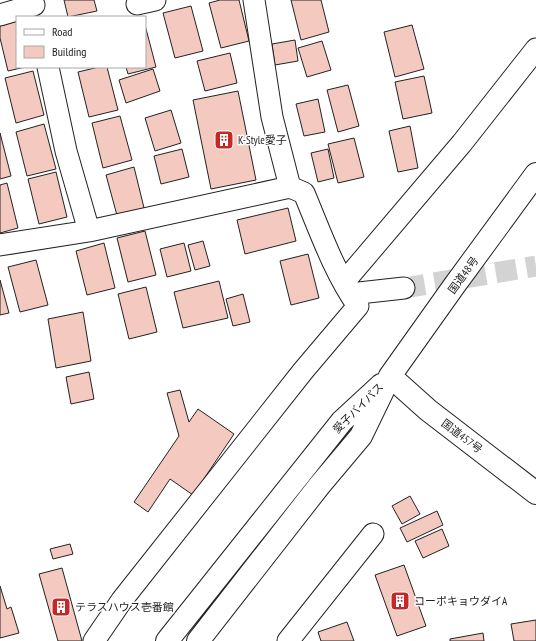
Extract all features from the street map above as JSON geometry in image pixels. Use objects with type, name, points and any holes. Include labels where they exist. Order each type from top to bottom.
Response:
[{"type":"highway","name":"国道48号","points":[[390,376],[536,174]]},
{"type":"highway","name":"国道457号","points":[[390,376],[428,410],[536,493]]},
{"type":"highway","name":"愛子バイパス","points":[[167,641],[342,421],[390,376]]},
{"type":"highway","name":"愛子バイパス","points":[[198,641],[319,486],[361,436],[390,376]]},
{"type":"street","points":[[254,0],[272,117],[290,187]]},
{"type":"street","points":[[0,15],[34,7]]},
{"type":"street","points":[[347,288],[536,49]]},
{"type":"street","points":[[48,68],[66,151],[89,231]]},
{"type":"street","points":[[0,245],[89,231],[290,187],[304,193],[330,258],[358,306],[303,371],[122,600],[94,641]]},
{"type":"street","points":[[347,288],[404,288]]},
{"type":"street","points":[[288,641],[373,534]]},
{"type":"building","points":[[64,0],[94,0],[97,11],[68,16]]},
{"type":"building","points":[[220,0],[239,0],[249,41],[221,48],[209,3]]},
{"type":"building","points":[[291,0],[321,0],[329,32],[301,40]]},
{"type":"building","points":[[191,6],[203,51],[175,58],[163,13]]},
{"type":"building","points":[[16,21],[16,68],[21,68],[8,71],[0,38],[0,26]]},
{"type":"building","points":[[412,25],[424,69],[395,77],[384,32]]},
{"type":"building","points":[[146,29],[156,67],[128,74],[126,68],[146,68]]},
{"type":"building","points":[[295,40],[298,61],[275,65],[272,44]]},
{"type":"building","points":[[322,41],[331,70],[307,77],[298,48]]},
{"type":"building","points":[[230,53],[237,83],[205,91],[197,61]]},
{"type":"building","points":[[95,68],[107,68],[118,110],[89,117],[78,72]]},
{"type":"building","points":[[153,69],[160,91],[126,103],[119,80]]},
{"type":"building","points":[[33,71],[44,115],[16,123],[5,78]]},
{"type":"building","points":[[424,76],[432,113],[403,119],[395,82]]},
{"type":"building","points":[[348,85],[359,126],[338,132],[327,90]]},
{"type":"building","name":"K-Style愛子","points":[[238,91],[256,180],[211,189],[193,100]]},
{"type":"building","points":[[318,99],[325,132],[304,136],[296,104]]},
{"type":"building","points":[[171,110],[181,143],[155,151],[145,118]]},
{"type":"building","points":[[120,116],[132,160],[103,168],[92,123]]},
{"type":"building","points":[[44,124],[56,169],[27,176],[16,132]]},
{"type":"building","points":[[410,126],[418,168],[398,172],[389,131]]},
{"type":"building","points":[[0,133],[11,176],[0,179]]},
{"type":"building","points":[[354,138],[364,177],[338,183],[328,144]]},
{"type":"building","points":[[182,149],[189,177],[161,184],[154,156]]},
{"type":"building","points":[[328,149],[334,178],[318,182],[311,153]]},
{"type":"building","points":[[134,167],[145,212],[118,219],[106,175]]},
{"type":"building","points":[[56,172],[67,217],[39,224],[28,179]]},
{"type":"building","points":[[7,183],[18,228],[0,233],[0,185]]},
{"type":"building","points":[[288,208],[296,241],[245,254],[237,220]]},
{"type":"building","points":[[145,231],[156,275],[128,282],[117,238]]},
{"type":"building","points":[[203,241],[210,266],[195,270],[188,245]]},
{"type":"building","points":[[104,243],[115,288],[87,295],[76,251]]},
{"type":"building","points":[[184,243],[191,271],[167,277],[160,249]]},
{"type":"building","points":[[308,254],[319,298],[291,305],[280,261]]},
{"type":"building","points":[[36,260],[48,305],[20,312],[8,267]]},
{"type":"building","points":[[0,280],[9,313],[0,315]]},
{"type":"building","points":[[219,281],[228,318],[183,328],[174,292]]},
{"type":"building","points":[[146,287],[157,332],[129,339],[118,294]]},
{"type":"building","points":[[243,294],[250,322],[233,326],[226,299]]},
{"type":"building","points":[[83,312],[91,361],[56,368],[48,319]]},
{"type":"building","points":[[89,372],[94,399],[71,404],[66,377]]},
{"type":"building","points":[[180,390],[189,422],[198,409],[234,434],[193,495],[170,479],[148,512],[134,502],[179,436],[167,393]]},
{"type":"building","points":[[410,496],[420,514],[402,524],[392,506]]},
{"type":"building","points":[[437,511],[443,525],[407,542],[400,528]]},
{"type":"building","points":[[442,529],[449,546],[423,558],[415,541]]},
{"type":"building","points":[[70,544],[73,554],[53,559],[50,549]]},
{"type":"building","name":"コーポキョウダイA","points":[[404,565],[426,626],[397,636],[375,575]]},
{"type":"building","name":"テラスハウス壱番館","points":[[62,568],[82,641],[58,641],[39,574]]},
{"type":"building","points":[[0,586],[7,609],[11,607],[19,633],[0,638]]},
{"type":"building","points":[[536,620],[536,641],[514,641],[511,624]]},
{"type":"building","points":[[347,622],[354,641],[321,641],[318,632]]},
{"type":"building","points":[[483,633],[484,641],[450,641],[450,639]]},
{"type":"tunnel","points":[[404,288],[536,266]]},
{"type":"place","name":"K-Style愛子","points":[[224,140]]},
{"type":"place","name":"コーポキョウダイA","points":[[400,601]]},
{"type":"place","name":"テラスハウス壱番館","points":[[61,607]]}]
